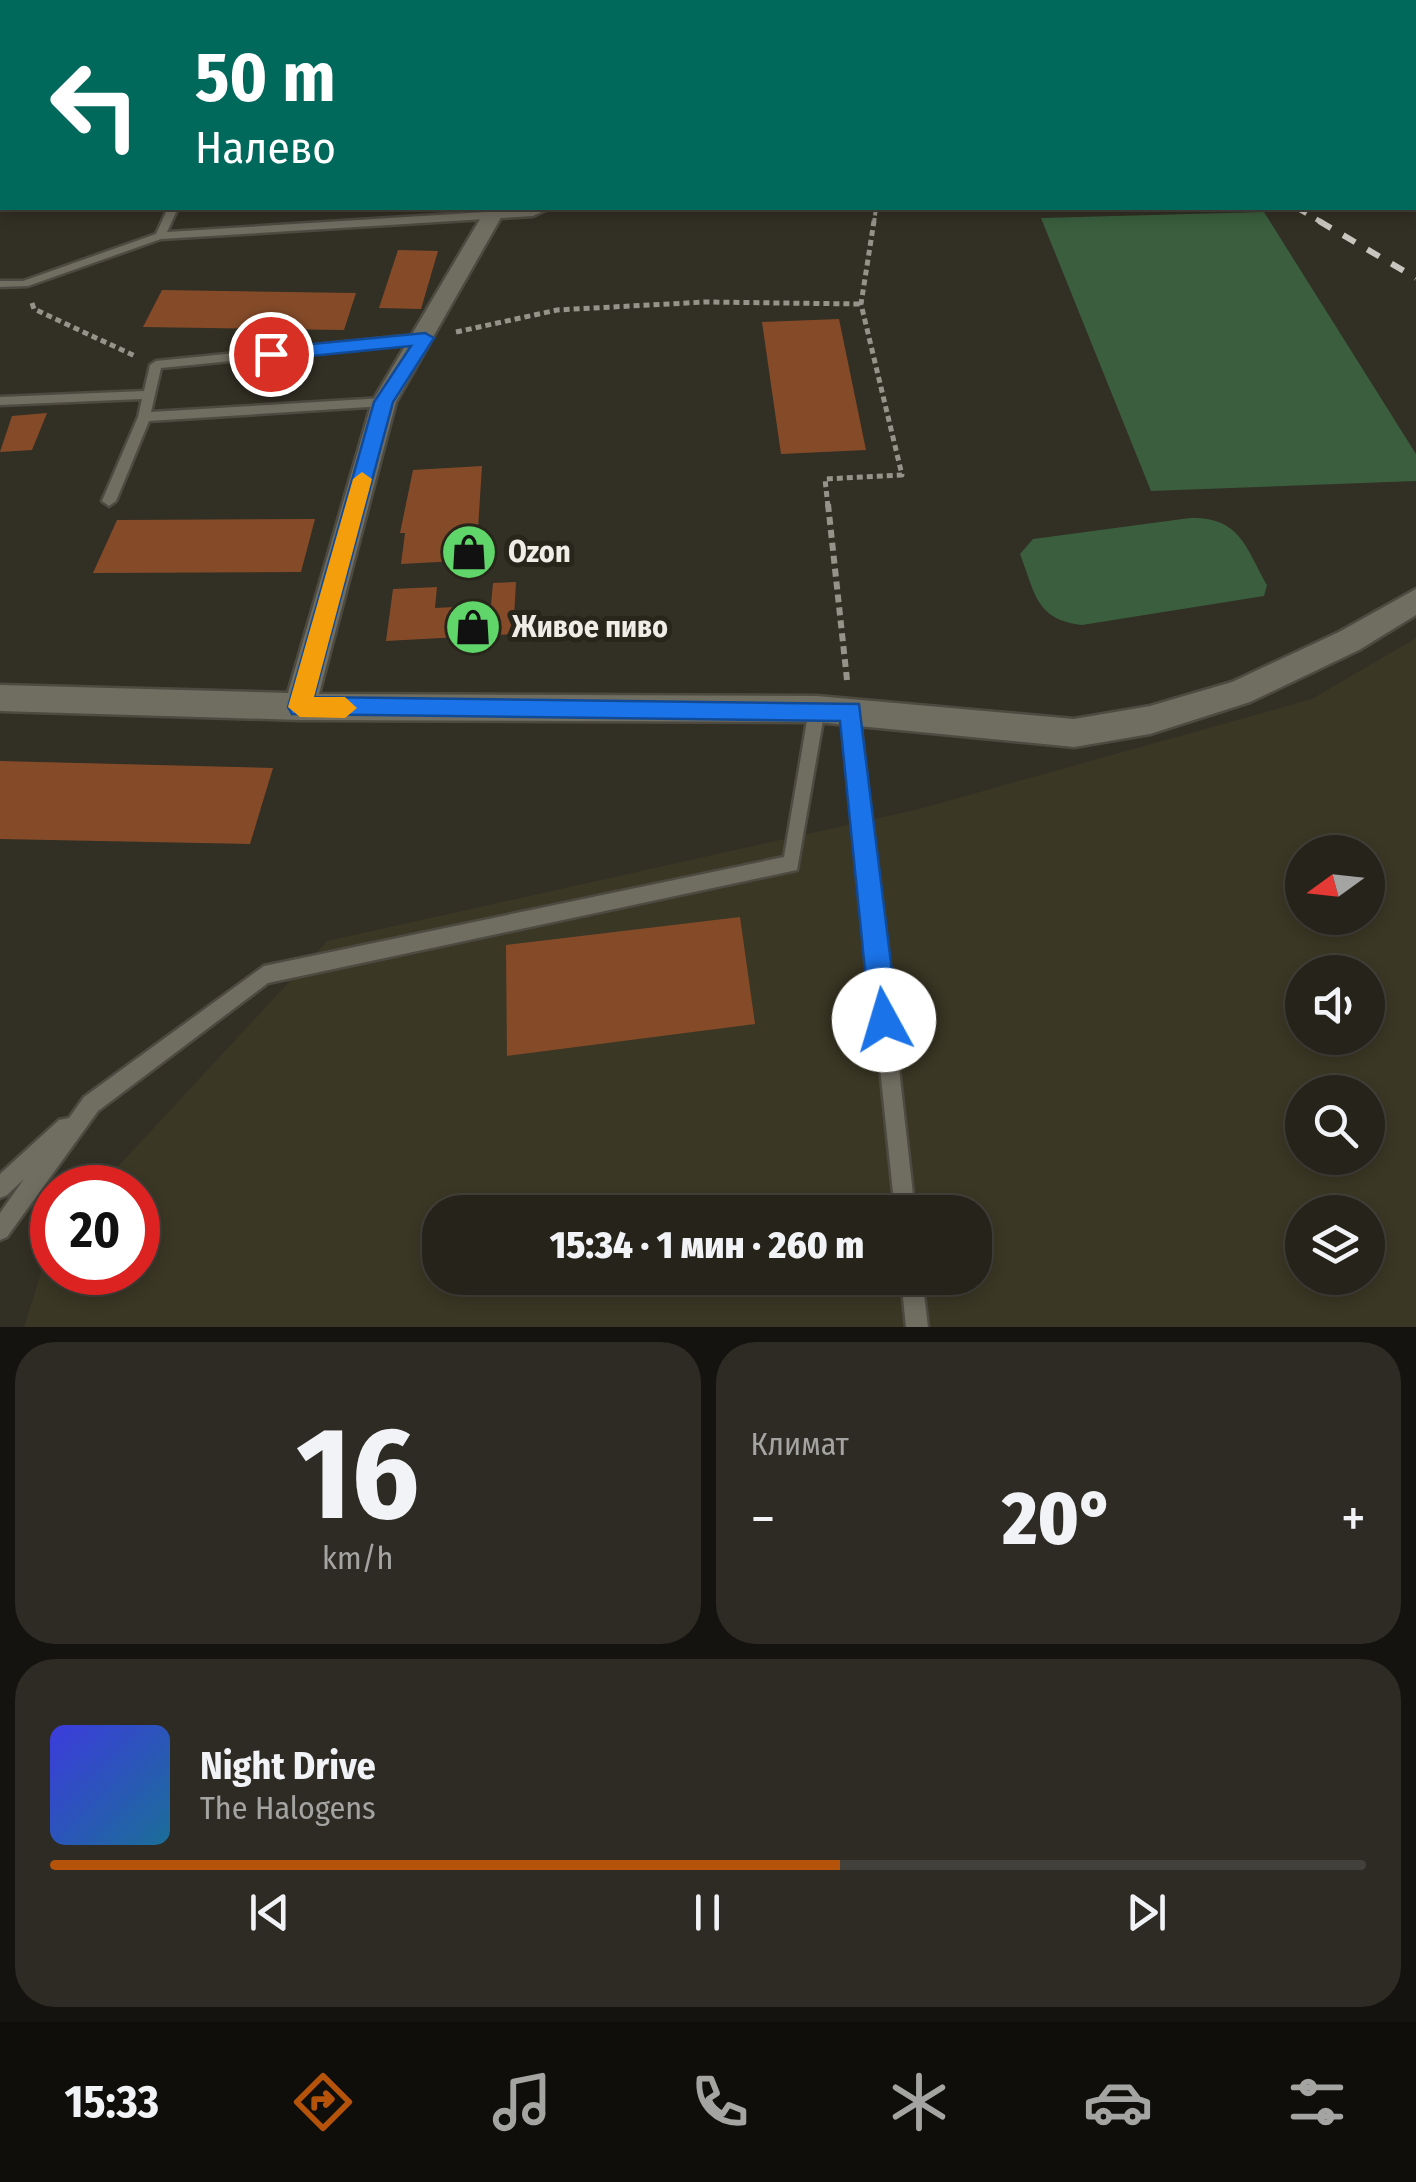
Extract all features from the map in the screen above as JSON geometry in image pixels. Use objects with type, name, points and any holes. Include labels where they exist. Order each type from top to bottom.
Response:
[{"type":"street","points":[[300,707],[384,402],[425,338],[492,214]]},
{"type":"street","points":[[0,698],[300,707],[817,709],[1074,734],[1150,720],[1239,693],[1349,640],[1416,601]]},
{"type":"lane","points":[[160,236],[172,210]]},
{"type":"lane","points":[[0,284],[24,284],[160,236],[540,210]]},
{"type":"lane","points":[[109,501],[144,417],[156,365],[425,338]]},
{"type":"lane","points":[[0,401],[149,395]]},
{"type":"lane","points":[[144,417],[384,402]]},
{"type":"lane","points":[[0,1188],[92,1104],[264,975],[791,864],[817,709]]},
{"type":"lane","points":[[851,711],[903,1195]]},
{"type":"lane","points":[[0,1230],[92,1104]]},
{"type":"lane","points":[[914,1295],[917,1327]]},
{"type":"path","points":[[851,711],[824,479],[902,474],[861,304],[876,210]]},
{"type":"path","points":[[24,284],[34,309],[156,365]]},
{"type":"path","points":[[425,338],[557,310],[705,302],[861,304]]},
{"type":"shaded area","points":[[1416,638],[1416,1327],[24,1327],[34,1295],[160,1295],[160,1165],[119,1165],[327,941],[919,809],[1312,699]]},
{"type":"green space","points":[[1264,212],[1416,454],[1416,481],[1151,491],[1041,218]]},
{"type":"green space","points":[[1190,518],[1220,523],[1239,536],[1267,585],[1264,596],[1082,625],[1046,611],[1034,592],[1020,554],[1033,539]]},
{"type":"building","points":[[398,250],[438,251],[421,309],[379,308]]},
{"type":"building","points":[[162,290],[356,293],[344,330],[143,327]]},
{"type":"building","points":[[839,319],[866,450],[781,454],[762,322]]},
{"type":"building","points":[[47,413],[32,450],[0,452],[12,416]]},
{"type":"building","points":[[482,466],[476,560],[401,564],[405,533],[400,533],[413,470]]},
{"type":"building","points":[[315,519],[301,572],[93,573],[117,520]]},
{"type":"building","points":[[516,582],[513,634],[386,641],[393,589],[437,587],[435,608],[491,605],[493,583]]},
{"type":"building","points":[[0,761],[273,768],[250,844],[0,839]]},
{"type":"building","points":[[740,917],[755,1024],[507,1056],[506,945]]},
{"type":"railway","points":[[1300,210],[1323,223]]},
{"type":"railway","points":[[1319,221],[1416,278]]},
{"type":"slow traffic","points":[[345,708],[300,707],[362,479]]},
{"type":"place","name":"Ozon","points":[[469,552]]},
{"type":"place","name":"Живое пиво","points":[[473,627]]},
{"type":"route","points":[[271,354],[425,338],[384,402],[300,707],[851,711],[884,1020]]}]
